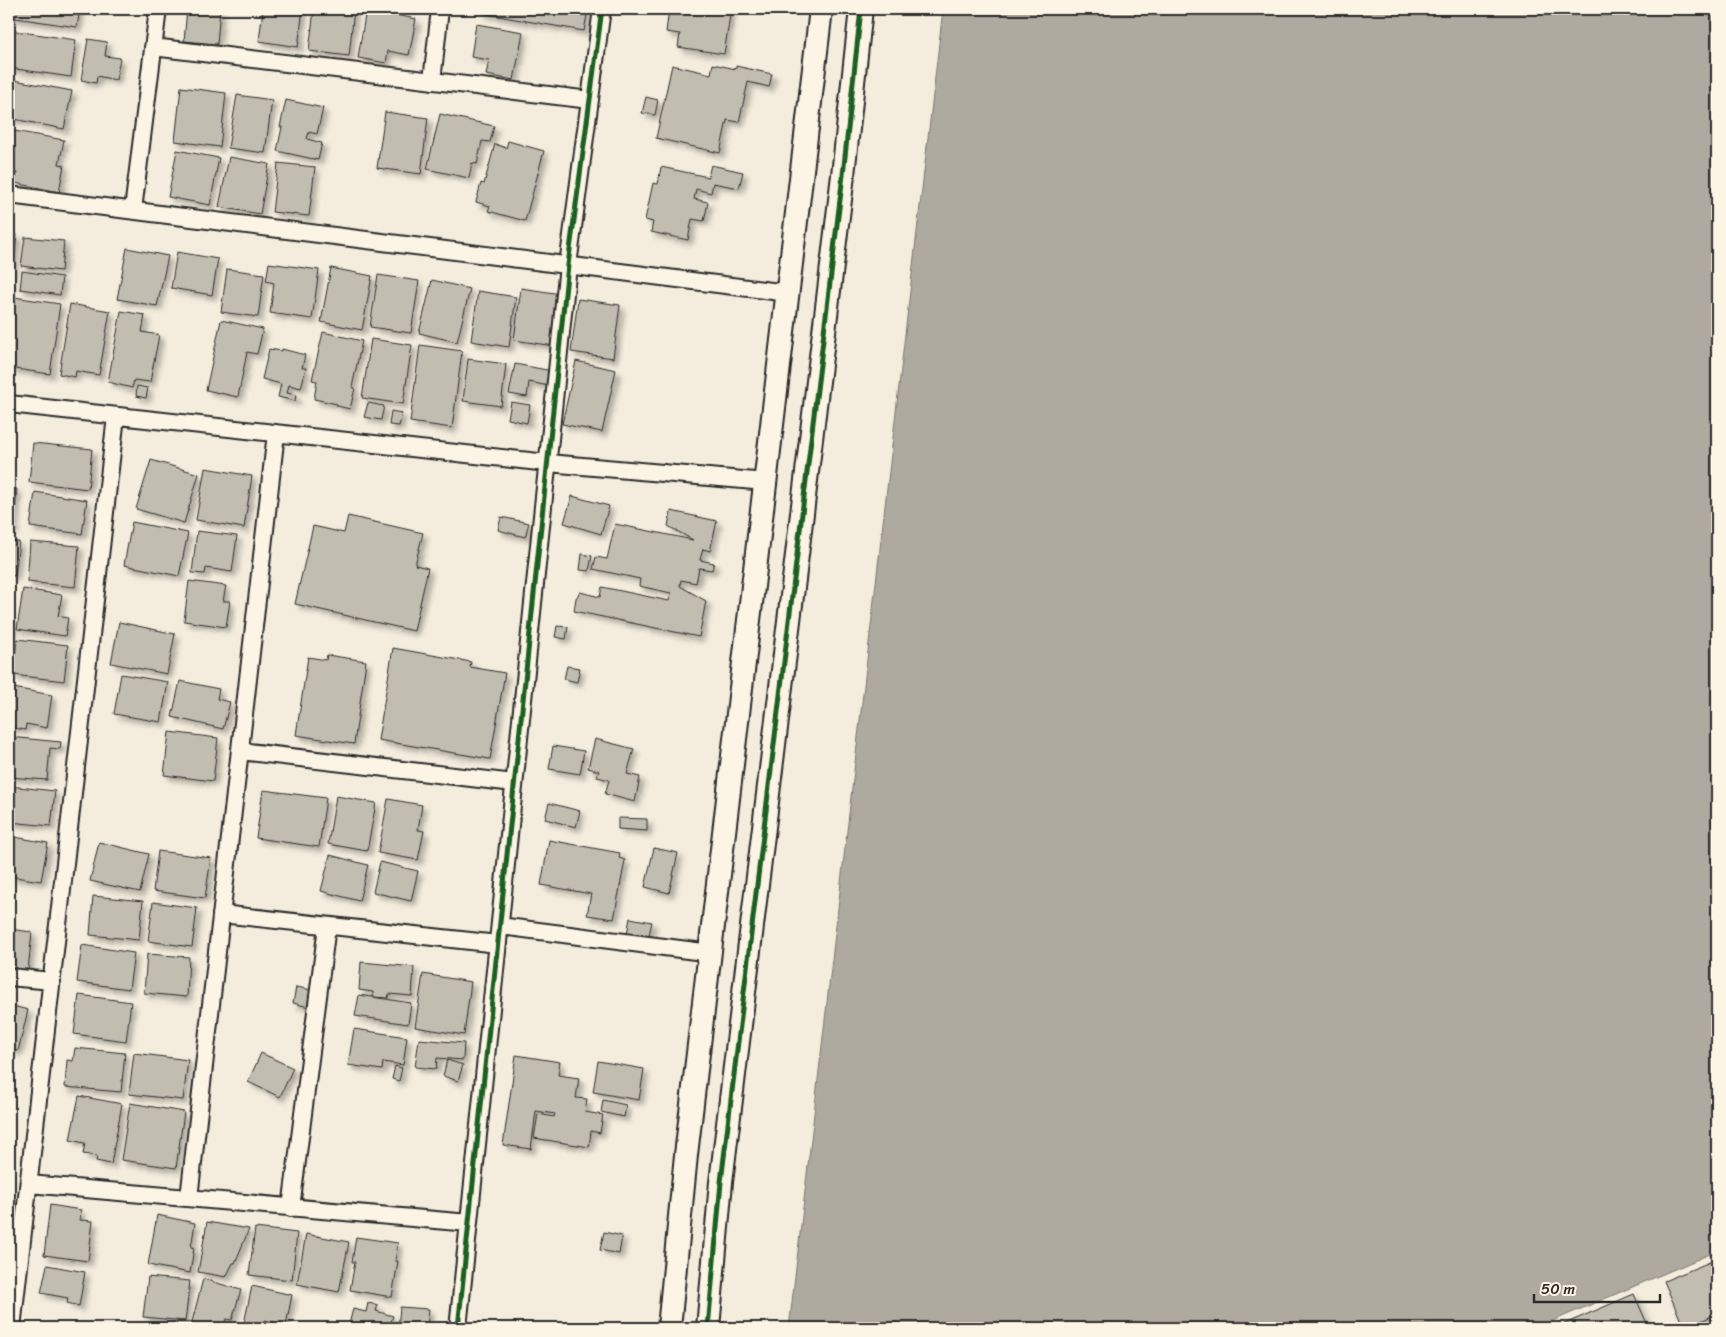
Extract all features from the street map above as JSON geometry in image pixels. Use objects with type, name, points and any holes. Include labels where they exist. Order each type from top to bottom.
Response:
[{"type":"street","points":[[133,210],[158,9]]},
{"type":"street","points":[[432,81],[440,9]]},
{"type":"street","points":[[458,1328],[568,265],[602,9]]},
{"type":"street","points":[[669,1328],[686,1155],[821,9]]},
{"type":"street","points":[[708,1328],[721,1182],[842,184],[861,9]]},
{"type":"street","points":[[153,47],[590,100]]},
{"type":"street","points":[[9,195],[788,293]]},
{"type":"street","points":[[9,404],[548,463],[766,482]]},
{"type":"street","points":[[11,1328],[116,416]]},
{"type":"street","points":[[189,1198],[276,433]]},
{"type":"street","points":[[240,751],[514,783]]},
{"type":"street","points":[[222,914],[498,944]]},
{"type":"street","points":[[291,1208],[327,926]]},
{"type":"street","points":[[500,926],[710,953]]},
{"type":"street","points":[[9,977],[52,981]]},
{"type":"street","points":[[29,1184],[469,1224]]},
{"type":"shaded area","points":[[943,9],[1717,9],[1717,1251],[1536,1328],[789,1328]]},
{"type":"building","points":[[9,9],[80,9],[77,27],[9,17]]},
{"type":"building","points":[[187,9],[220,9],[217,44],[184,41]]},
{"type":"building","points":[[263,9],[303,9],[298,47],[259,41]]},
{"type":"building","points":[[314,9],[354,9],[349,56],[309,51]]},
{"type":"building","points":[[366,9],[416,19],[409,55],[388,51],[386,63],[358,58]]},
{"type":"building","points":[[482,9],[588,9],[584,31],[481,13]]},
{"type":"building","points":[[669,9],[731,9],[724,54],[678,47],[680,34],[666,32]]},
{"type":"building","points":[[476,24],[523,32],[514,80],[486,75],[489,60],[471,57]]},
{"type":"building","points":[[9,30],[76,40],[71,77],[9,68]]},
{"type":"building","points":[[88,39],[107,42],[105,56],[120,58],[116,80],[97,76],[96,83],[81,80]]},
{"type":"building","points":[[713,64],[736,69],[736,66],[772,74],[769,87],[748,82],[739,122],[727,120],[720,153],[656,138],[672,65],[711,74]]},
{"type":"building","points":[[9,79],[72,91],[64,129],[9,118]]},
{"type":"building","points":[[181,87],[226,93],[220,147],[175,141]]},
{"type":"building","points":[[237,95],[272,100],[265,153],[228,148]]},
{"type":"building","points":[[646,97],[658,100],[655,115],[642,113]]},
{"type":"building","points":[[286,100],[323,108],[317,134],[309,132],[307,139],[322,143],[318,160],[277,151]]},
{"type":"building","points":[[385,112],[428,118],[421,174],[377,168]]},
{"type":"building","points":[[440,114],[494,126],[490,142],[482,141],[477,164],[472,163],[469,178],[427,169]]},
{"type":"building","points":[[9,130],[64,140],[59,164],[64,165],[59,192],[15,183],[17,173],[9,171]]},
{"type":"building","points":[[508,141],[544,151],[525,221],[488,211],[490,206],[476,202],[481,183],[484,184],[495,144],[506,148]]},
{"type":"building","points":[[177,150],[219,158],[210,205],[168,197]]},
{"type":"building","points":[[229,157],[269,164],[260,214],[219,207]]},
{"type":"building","points":[[278,163],[315,167],[309,216],[272,212]]},
{"type":"building","points":[[711,165],[743,172],[739,188],[713,183],[711,193],[696,189],[694,199],[708,202],[704,221],[692,219],[688,240],[651,232],[653,222],[645,220],[653,183],[658,184],[661,167],[708,177]]},
{"type":"building","points":[[9,234],[17,235],[10,289],[9,289]]},
{"type":"building","points":[[25,237],[64,241],[61,271],[21,266]]},
{"type":"building","points":[[127,248],[168,256],[157,306],[117,299]]},
{"type":"building","points":[[177,252],[218,259],[212,295],[171,288]]},
{"type":"building","points":[[269,263],[319,270],[312,319],[270,313],[274,283],[266,281]]},
{"type":"building","points":[[331,268],[372,276],[362,330],[321,322]]},
{"type":"building","points":[[227,269],[264,274],[258,317],[221,312]]},
{"type":"building","points":[[22,271],[62,277],[60,295],[20,289]]},
{"type":"building","points":[[378,275],[419,281],[411,333],[370,327]]},
{"type":"building","points":[[432,280],[470,289],[457,342],[419,333]]},
{"type":"building","points":[[521,288],[561,294],[554,346],[514,340]]},
{"type":"building","points":[[478,291],[516,297],[509,347],[471,341]]},
{"type":"building","points":[[14,297],[60,304],[50,374],[9,368],[9,341]]},
{"type":"building","points":[[578,299],[620,305],[613,358],[571,352]]},
{"type":"building","points":[[70,304],[110,311],[99,375],[76,371],[75,377],[59,374]]},
{"type":"building","points":[[121,311],[145,315],[142,332],[159,335],[150,382],[134,380],[132,388],[108,382]]},
{"type":"building","points":[[221,320],[263,329],[257,354],[247,352],[238,397],[206,390]]},
{"type":"building","points":[[323,332],[362,341],[352,387],[355,388],[350,409],[314,399],[317,381],[312,380]]},
{"type":"building","points":[[371,339],[412,345],[403,404],[362,398]]},
{"type":"building","points":[[420,345],[462,351],[452,428],[410,422]]},
{"type":"building","points":[[269,349],[282,351],[282,349],[305,355],[302,368],[306,368],[301,388],[289,385],[287,393],[296,395],[295,401],[278,397],[281,384],[262,379]]},
{"type":"building","points":[[468,359],[506,364],[501,406],[463,401]]},
{"type":"building","points":[[576,361],[616,370],[602,432],[562,424]]},
{"type":"building","points":[[515,364],[552,371],[549,386],[529,382],[527,397],[509,394]]},
{"type":"building","points":[[137,386],[148,388],[146,398],[136,396]]},
{"type":"building","points":[[511,402],[530,405],[527,423],[508,419]]},
{"type":"building","points":[[368,403],[384,406],[381,420],[364,417]]},
{"type":"building","points":[[391,411],[402,413],[399,426],[389,425]]},
{"type":"building","points":[[33,443],[92,449],[88,489],[29,482]]},
{"type":"building","points":[[151,460],[199,474],[184,523],[136,509]]},
{"type":"building","points":[[205,468],[252,476],[244,528],[196,520]]},
{"type":"building","points":[[9,488],[17,489],[13,530],[9,529]]},
{"type":"building","points":[[35,492],[87,500],[82,534],[30,527]]},
{"type":"building","points":[[572,496],[609,506],[601,534],[564,523]]},
{"type":"building","points":[[671,511],[717,521],[710,551],[703,549],[700,560],[714,563],[712,570],[699,568],[696,583],[681,580],[680,586],[706,601],[699,637],[574,611],[576,598],[580,592],[600,597],[602,587],[669,601],[671,593],[639,586],[640,579],[593,569],[596,557],[607,559],[615,524],[693,540],[668,526]]},
{"type":"building","points":[[348,516],[423,533],[415,565],[428,568],[414,631],[295,604],[313,526],[344,533]]},
{"type":"building","points":[[501,517],[529,523],[525,537],[498,530]]},
{"type":"building","points":[[132,522],[188,533],[179,576],[124,565]]},
{"type":"building","points":[[197,531],[237,536],[232,572],[206,568],[205,574],[192,573]]},
{"type":"building","points":[[9,541],[19,542],[15,576],[9,575]]},
{"type":"building","points":[[30,542],[79,546],[75,587],[27,582]]},
{"type":"building","points":[[582,554],[592,556],[589,571],[580,570]]},
{"type":"building","points":[[189,581],[226,586],[223,601],[230,601],[226,627],[184,621]]},
{"type":"building","points":[[23,589],[62,595],[58,616],[68,618],[65,636],[17,629]]},
{"type":"building","points":[[9,619],[14,620],[11,635],[9,635]]},
{"type":"building","points":[[119,622],[175,634],[167,674],[111,663]]},
{"type":"building","points":[[557,626],[568,627],[566,639],[555,637]]},
{"type":"building","points":[[17,639],[68,645],[64,681],[13,675]]},
{"type":"building","points":[[393,648],[471,662],[470,667],[505,673],[490,759],[378,740]]},
{"type":"building","points":[[327,655],[366,661],[354,744],[296,735],[308,657],[326,660]]},
{"type":"building","points":[[567,666],[580,668],[577,682],[564,679]]},
{"type":"building","points":[[121,674],[168,682],[161,722],[114,714]]},
{"type":"building","points":[[180,681],[219,689],[217,699],[230,702],[223,729],[172,717]]},
{"type":"building","points":[[13,688],[52,695],[47,728],[26,724],[25,730],[9,727]]},
{"type":"building","points":[[169,732],[218,738],[213,781],[164,775]]},
{"type":"building","points":[[9,737],[61,742],[60,749],[50,748],[47,780],[9,777]]},
{"type":"building","points":[[595,739],[634,749],[627,774],[640,777],[635,802],[605,794],[609,780],[597,777],[599,771],[588,768]]},
{"type":"building","points":[[553,746],[584,751],[580,774],[549,769]]},
{"type":"building","points":[[9,786],[55,791],[51,826],[9,822]]},
{"type":"building","points":[[263,790],[326,798],[319,847],[256,838]]},
{"type":"building","points":[[336,796],[376,803],[367,851],[328,844]]},
{"type":"building","points":[[388,799],[422,805],[418,830],[424,831],[418,860],[378,853]]},
{"type":"building","points":[[549,803],[580,811],[576,827],[545,819]]},
{"type":"building","points":[[618,818],[647,819],[647,831],[618,829]]},
{"type":"building","points":[[9,836],[48,843],[41,881],[9,876]]},
{"type":"building","points":[[549,840],[620,853],[619,858],[625,860],[614,919],[587,915],[591,894],[541,885]]},
{"type":"building","points":[[99,842],[149,854],[140,892],[90,881]]},
{"type":"building","points":[[654,848],[678,853],[669,893],[645,887]]},
{"type":"building","points":[[158,851],[211,858],[205,898],[153,891]]},
{"type":"building","points":[[330,855],[368,865],[359,901],[321,891]]},
{"type":"building","points":[[380,862],[418,871],[411,901],[373,892]]},
{"type":"building","points":[[93,896],[143,901],[139,940],[90,935]]},
{"type":"building","points":[[153,902],[197,908],[192,947],[148,941]]},
{"type":"building","points":[[630,918],[652,922],[648,939],[627,934]]},
{"type":"building","points":[[9,929],[32,932],[28,970],[9,968]]},
{"type":"building","points":[[82,945],[134,953],[129,989],[77,982]]},
{"type":"building","points":[[147,954],[189,957],[187,997],[144,993]]},
{"type":"building","points":[[361,962],[414,967],[412,996],[389,994],[388,998],[373,997],[373,992],[359,990]]},
{"type":"building","points":[[423,974],[471,982],[464,1035],[415,1027]]},
{"type":"building","points":[[296,987],[312,990],[309,1007],[293,1003]]},
{"type":"building","points":[[79,995],[131,1002],[126,1041],[74,1034]]},
{"type":"building","points":[[359,995],[411,1003],[408,1024],[355,1016]]},
{"type":"building","points":[[9,1005],[28,1010],[18,1051],[9,1049]]},
{"type":"building","points":[[354,1029],[407,1037],[403,1065],[383,1062],[382,1070],[348,1065]]},
{"type":"building","points":[[419,1039],[464,1043],[463,1060],[437,1058],[436,1069],[415,1067]]},
{"type":"building","points":[[75,1048],[125,1053],[121,1092],[65,1087],[67,1060],[73,1061]]},
{"type":"building","points":[[134,1053],[188,1060],[183,1100],[129,1094]]},
{"type":"building","points":[[261,1053],[293,1068],[280,1097],[248,1082]]},
{"type":"building","points":[[516,1055],[560,1062],[558,1075],[579,1078],[576,1098],[587,1099],[585,1112],[603,1115],[600,1133],[591,1131],[589,1147],[534,1138],[538,1114],[554,1117],[555,1114],[536,1111],[531,1149],[503,1145]]},
{"type":"building","points":[[447,1060],[463,1065],[458,1081],[443,1076]]},
{"type":"building","points":[[598,1061],[644,1069],[639,1100],[593,1092]]},
{"type":"building","points":[[395,1066],[402,1068],[399,1081],[392,1079]]},
{"type":"building","points":[[79,1096],[122,1104],[111,1164],[96,1161],[97,1156],[83,1154],[85,1143],[70,1140]]},
{"type":"building","points":[[603,1100],[626,1105],[624,1117],[601,1112]]},
{"type":"building","points":[[130,1103],[184,1112],[176,1168],[121,1160]]},
{"type":"building","points":[[50,1205],[81,1210],[80,1220],[93,1221],[88,1261],[44,1255]]},
{"type":"building","points":[[157,1215],[195,1223],[191,1247],[194,1248],[190,1273],[148,1265]]},
{"type":"building","points":[[207,1222],[249,1229],[235,1263],[233,1263],[226,1277],[198,1272]]},
{"type":"building","points":[[255,1228],[297,1233],[292,1280],[249,1275]]},
{"type":"building","points":[[604,1232],[622,1236],[619,1254],[600,1250]]},
{"type":"building","points":[[306,1234],[349,1242],[339,1292],[297,1284]]},
{"type":"building","points":[[356,1237],[398,1243],[395,1261],[398,1261],[392,1297],[350,1290],[355,1262],[352,1262]]},
{"type":"building","points":[[1717,1259],[1717,1314],[1684,1328],[1664,1281]]},
{"type":"building","points":[[47,1265],[85,1272],[79,1306],[67,1303],[68,1298],[41,1293]]},
{"type":"building","points":[[148,1277],[190,1281],[185,1321],[143,1317]]},
{"type":"building","points":[[203,1279],[241,1290],[232,1320],[226,1319],[224,1328],[198,1328],[191,1326]]},
{"type":"building","points":[[252,1286],[292,1295],[286,1325],[265,1320],[263,1328],[243,1328]]},
{"type":"building","points":[[1634,1294],[1649,1328],[1555,1328]]},
{"type":"building","points":[[368,1303],[378,1305],[376,1311],[393,1316],[389,1328],[348,1328],[353,1309],[366,1312]]},
{"type":"building","points":[[400,1307],[429,1309],[427,1328],[398,1328]]},
{"type":"cycle path","points":[[458,1328],[568,265],[602,9]]},
{"type":"cycle path","points":[[708,1328],[721,1182],[843,175],[861,9]]}]
